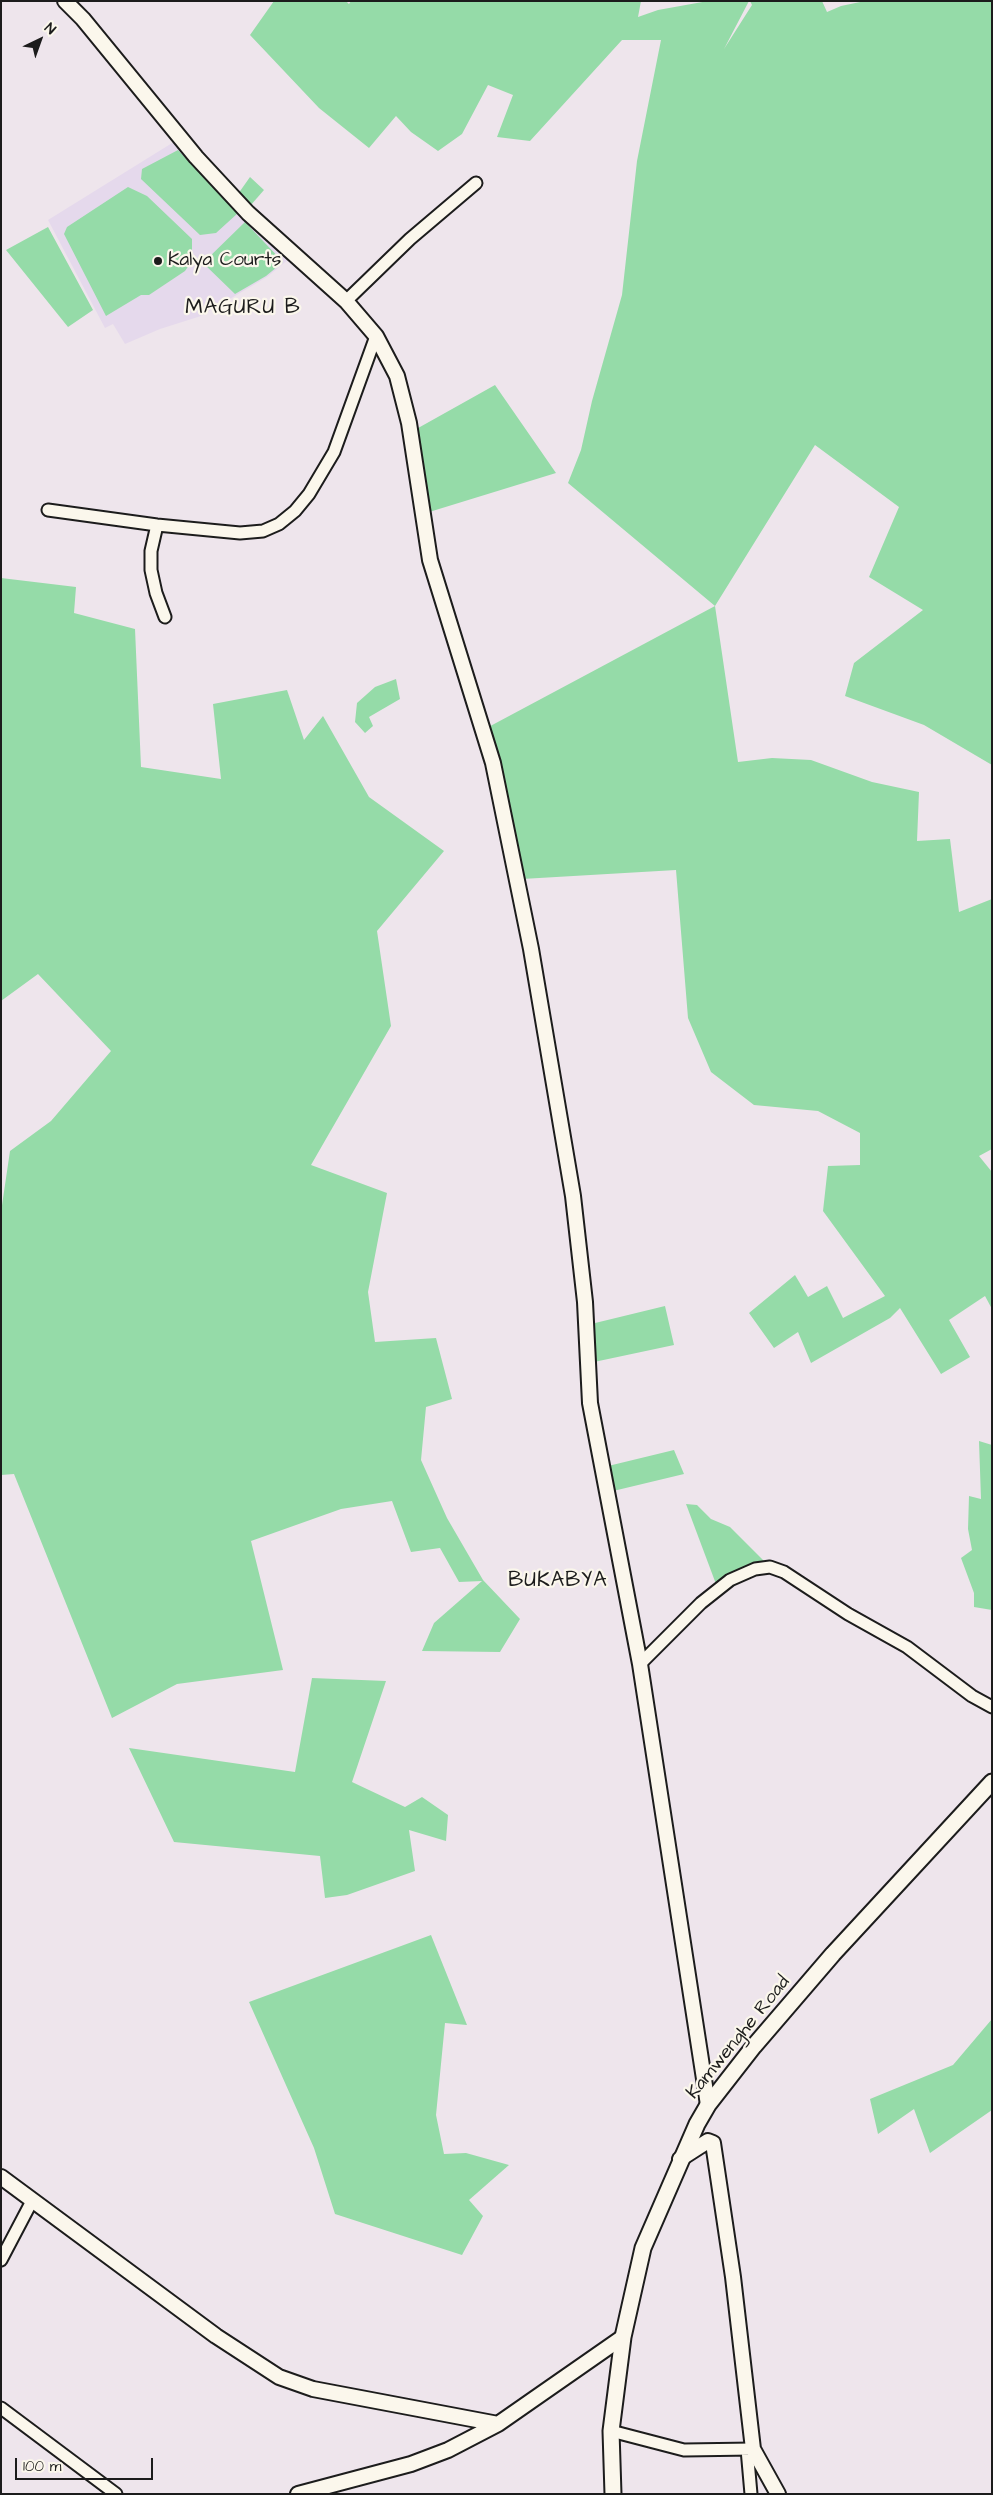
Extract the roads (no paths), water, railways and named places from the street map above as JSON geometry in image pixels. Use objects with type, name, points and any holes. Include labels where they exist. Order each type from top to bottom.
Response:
[{"type":"main road","name":"Kamwenghe Road","points":[[613,2494],[611,2430],[623,2337],[643,2248],[680,2159],[708,2105],[754,2046],[833,1954],[992,1782]]},
{"type":"street","points":[[65,1],[83,19],[202,164],[248,213],[346,301],[376,336],[397,376],[409,423],[430,560],[483,724],[506,820],[574,1196],[585,1302],[590,1403],[640,1664],[708,2105]]},
{"type":"street","points":[[346,301],[413,236],[476,183]]},
{"type":"street","points":[[48,510],[157,525],[240,533],[263,531],[279,524],[295,511],[309,494],[334,452],[376,336]]},
{"type":"street","points":[[157,525],[151,551],[151,570],[156,593],[165,617]]},
{"type":"street","points":[[640,1664],[702,1603],[730,1580],[755,1568],[777,1568],[848,1614],[906,1647],[972,1696],[992,1707]]},
{"type":"street","points":[[680,2159],[708,2141],[713,2143],[733,2277],[750,2449],[751,2494]]},
{"type":"street","points":[[1,2177],[216,2336],[279,2378],[313,2389],[498,2424]]},
{"type":"street","points":[[1,2260],[32,2201]]},
{"type":"street","points":[[298,2494],[411,2464],[448,2450],[498,2424],[623,2337]]},
{"type":"street","points":[[1,2408],[116,2494]]},
{"type":"street","points":[[611,2430],[684,2450],[750,2449]]},
{"type":"street","points":[[750,2449],[778,2494]]},
{"type":"place","name":"Kalya Courts","points":[[158,261]]},
{"type":"district","name":"MAGURU B","points":[[243,309]]},
{"type":"district","name":"BUKABYA","points":[[558,1582]]}]
